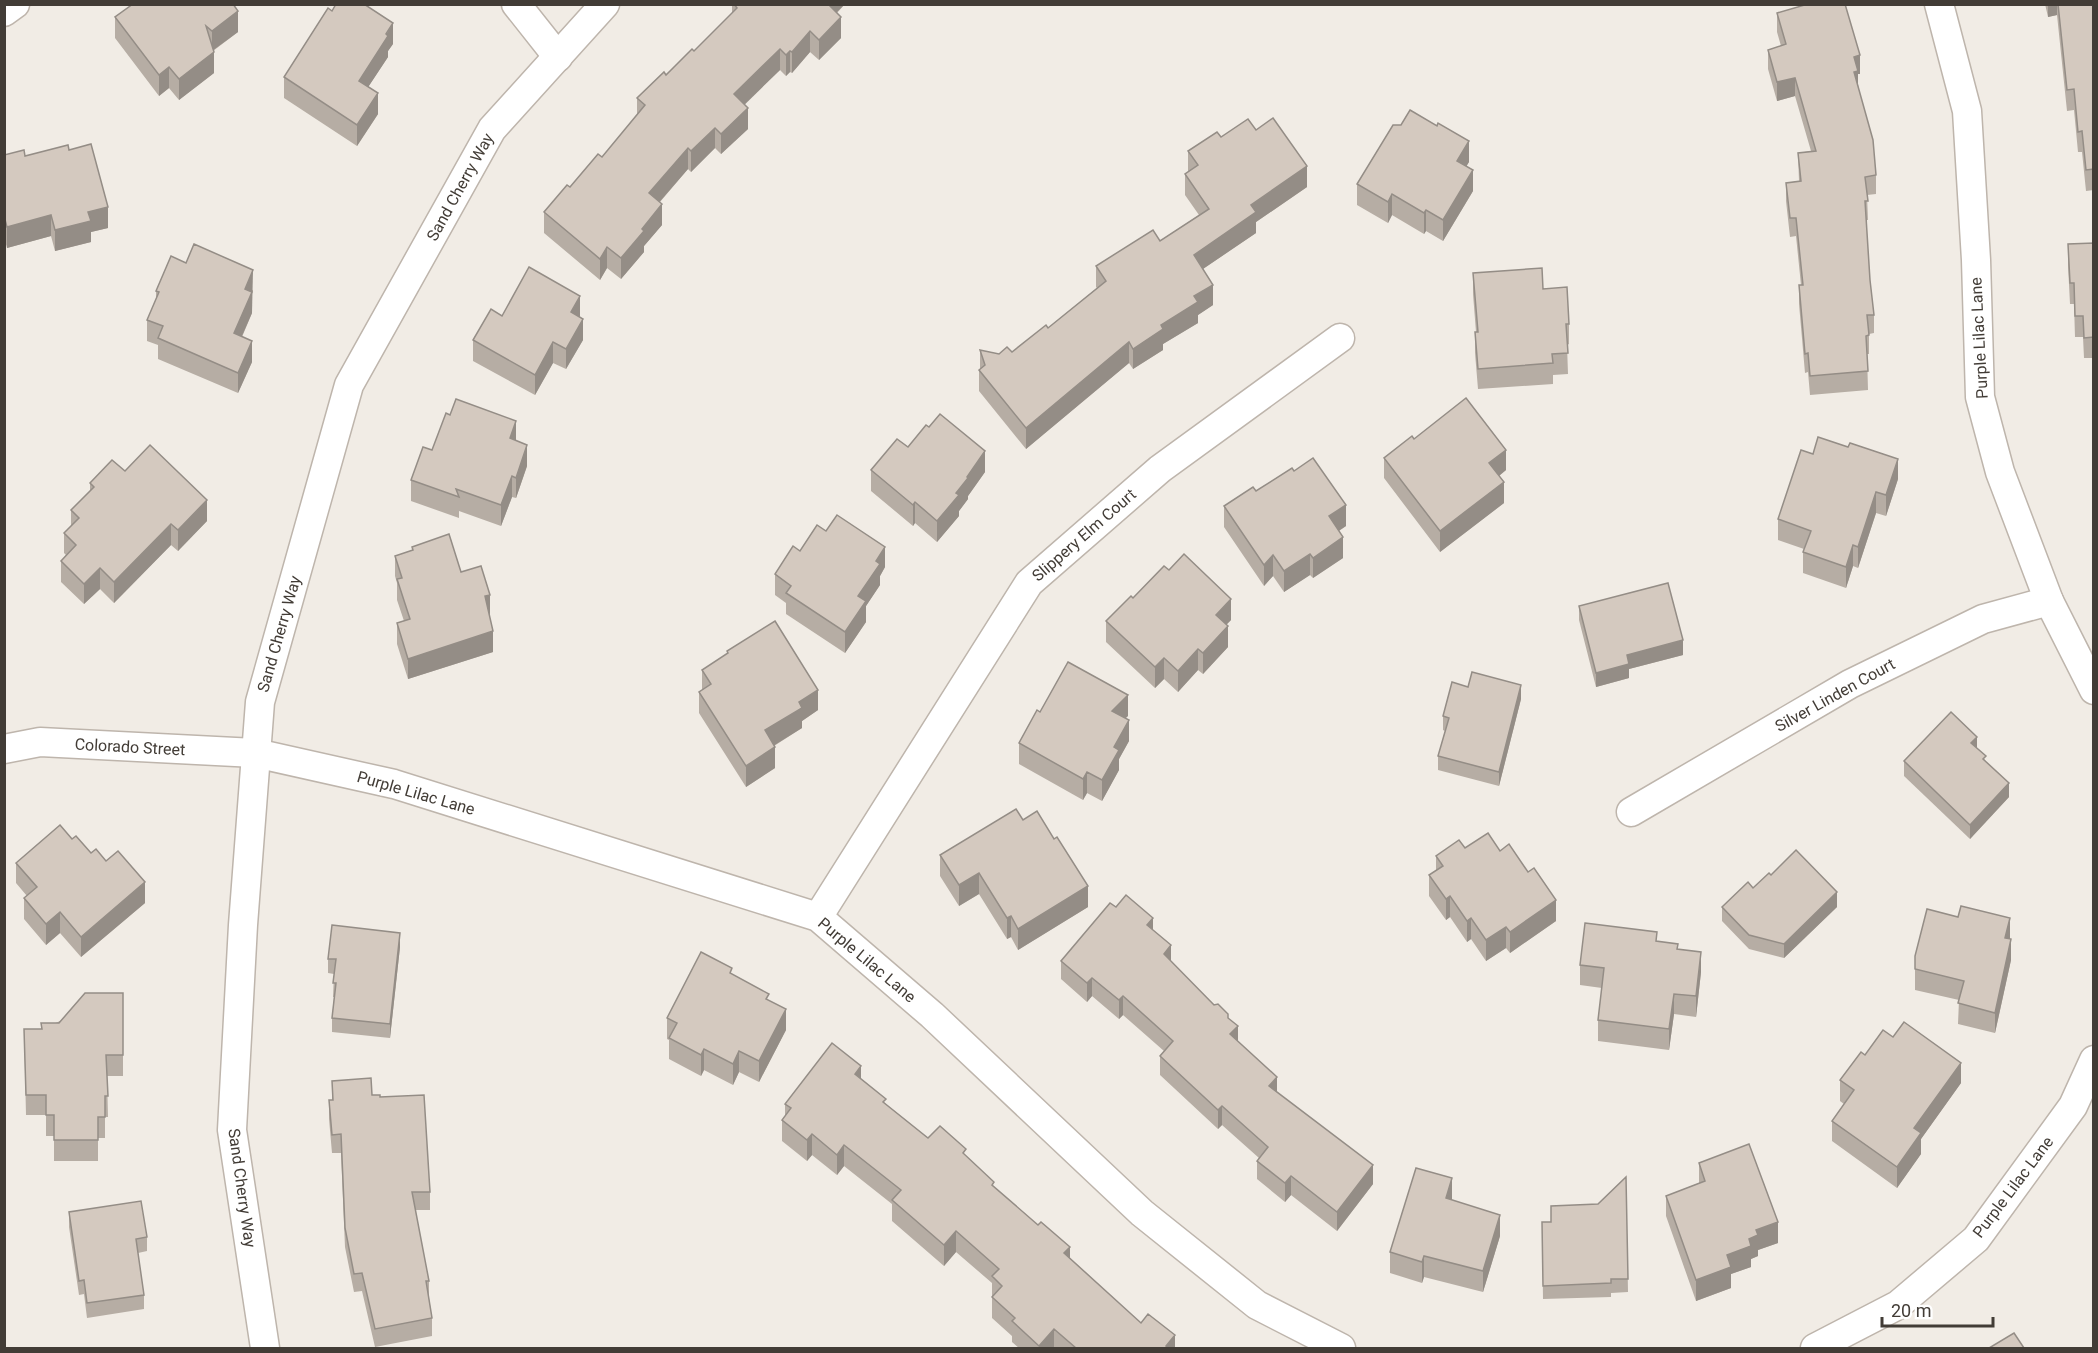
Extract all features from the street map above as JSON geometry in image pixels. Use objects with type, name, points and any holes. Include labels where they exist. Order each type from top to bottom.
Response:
[{"type":"street","points":[[4,12],[15,4]]},
{"type":"street","points":[[516,4],[558,57]]},
{"type":"street","name":"Sand Cherry Way","points":[[265,1348],[232,1130],[243,925],[260,702],[349,385],[492,129],[605,4]]},
{"type":"street","name":"Purple Lilac Lane","points":[[1939,4],[1967,111],[1976,260],[1980,397],[2000,472],[2049,601],[2094,690]]},
{"type":"street","name":"Slippery Elm Court","points":[[818,917],[1029,583],[1160,469],[1340,338]]},
{"type":"street","name":"Silver Linden Court","points":[[1631,812],[1850,684],[1983,619],[2049,601]]},
{"type":"street","name":"Colorado Street","points":[[4,749],[40,742],[255,753]]},
{"type":"street","name":"Purple Lilac Lane","points":[[255,753],[394,784],[818,917],[932,1015],[1142,1213],[1257,1305],[1341,1348]]},
{"type":"street","name":"Purple Lilac Lane","points":[[1815,1348],[1898,1305],[1976,1239],[2073,1106],[2094,1060]]},
{"type":"building","points":[[133,4],[233,4],[238,11],[212,31],[206,26],[214,52],[179,79],[169,67],[159,75],[115,17]]},
{"type":"building","points":[[336,4],[364,4],[393,23],[386,34],[388,36],[359,81],[378,93],[357,125],[284,77],[328,8],[332,11]]},
{"type":"building","points":[[734,4],[828,4],[841,17],[819,40],[810,31],[792,52],[786,55],[780,49],[734,94],[748,108],[721,134],[715,128],[691,151],[688,148],[649,193],[662,204],[642,229],[644,231],[621,258],[607,247],[600,259],[544,212],[567,185],[570,187],[598,154],[602,157],[645,105],[637,98],[664,72],[666,75],[692,49],[694,51],[737,8]]},
{"type":"building","points":[[1808,4],[1845,4],[1860,55],[1854,57],[1858,71],[1854,72],[1873,140],[1876,175],[1865,177],[1874,315],[1867,315],[1868,371],[1810,376],[1808,353],[1805,354],[1799,285],[1803,285],[1796,218],[1790,218],[1786,183],[1801,181],[1798,153],[1816,151],[1795,78],[1777,82],[1768,50],[1786,44],[1777,13]]},
{"type":"building","points":[[2058,4],[2094,4],[2094,169],[2086,170],[2082,131],[2078,132],[2074,89],[2067,90]]},
{"type":"building","points":[[1410,110],[1469,141],[1457,161],[1473,170],[1443,220],[1426,210],[1424,213],[1392,194],[1388,202],[1357,184],[1393,125],[1401,125]]},
{"type":"building","points":[[1273,118],[1307,166],[1251,205],[1256,212],[1194,255],[1213,285],[1194,296],[1198,302],[1161,325],[1163,329],[1133,349],[1129,342],[1026,428],[979,370],[985,365],[980,350],[999,354],[1007,347],[1012,352],[1046,325],[1048,328],[1106,281],[1096,266],[1153,230],[1160,241],[1209,209],[1185,174],[1198,165],[1188,151],[1217,132],[1221,137],[1248,119],[1256,130]]},
{"type":"building","points":[[91,144],[108,207],[88,212],[91,221],[55,230],[51,215],[7,227],[4,216],[4,155],[24,150],[25,156],[68,145],[69,150]]},
{"type":"building","points":[[2094,243],[2094,337],[2084,338],[2083,316],[2075,316],[2074,283],[2070,283],[2068,244]]},
{"type":"building","points":[[194,244],[253,270],[245,289],[252,292],[234,333],[252,341],[238,373],[158,338],[163,326],[147,320],[171,256],[186,263]]},
{"type":"building","points":[[529,267],[580,296],[571,312],[583,319],[566,349],[553,342],[535,375],[473,340],[491,309],[502,316]]},
{"type":"building","points":[[1542,268],[1543,289],[1567,287],[1568,353],[1552,354],[1553,363],[1478,369],[1475,332],[1478,332],[1473,273]]},
{"type":"building","points":[[1466,398],[1506,450],[1489,463],[1504,482],[1440,531],[1384,458],[1412,436],[1414,439]]},
{"type":"building","points":[[456,399],[516,421],[510,438],[527,445],[516,478],[512,476],[501,505],[456,489],[459,497],[411,480],[423,447],[432,450],[446,413],[450,415]]},
{"type":"building","points":[[940,414],[985,451],[956,493],[959,495],[937,521],[915,502],[913,505],[871,470],[897,439],[908,447],[926,425],[929,427]]},
{"type":"building","points":[[1818,437],[1848,447],[1850,443],[1898,459],[1886,495],[1876,492],[1858,547],[1853,545],[1846,567],[1803,552],[1811,531],[1778,519],[1801,450],[1813,454]]},
{"type":"building","points":[[150,445],[207,500],[178,530],[171,524],[114,582],[100,568],[84,584],[61,561],[76,545],[64,533],[79,518],[71,510],[94,487],[90,483],[112,460],[125,471]]},
{"type":"building","points":[[1313,458],[1346,505],[1329,516],[1343,537],[1313,558],[1310,554],[1284,571],[1273,555],[1264,565],[1224,506],[1253,487],[1256,491],[1292,468],[1294,471]]},
{"type":"building","points":[[837,515],[885,547],[876,561],[880,564],[858,596],[866,601],[845,632],[786,593],[791,586],[775,574],[793,546],[800,551],[817,525],[826,531]]},
{"type":"building","points":[[449,534],[461,572],[481,566],[490,595],[485,596],[493,631],[408,659],[397,623],[410,619],[397,579],[402,578],[395,556],[413,550],[412,547]]},
{"type":"building","points":[[1184,554],[1231,599],[1216,615],[1228,626],[1203,653],[1198,649],[1178,671],[1164,658],[1155,667],[1106,621],[1131,596],[1133,598],[1164,566],[1169,570]]},
{"type":"building","points":[[1668,583],[1683,640],[1627,655],[1629,664],[1596,673],[1579,606]]},
{"type":"building","points":[[775,621],[818,690],[799,702],[802,708],[765,730],[775,747],[746,766],[699,692],[711,684],[702,670],[728,653],[727,651]]},
{"type":"building","points":[[1068,662],[1128,695],[1112,711],[1129,720],[1114,747],[1119,750],[1102,780],[1087,772],[1083,779],[1019,743],[1037,710],[1040,712]]},
{"type":"building","points":[[1472,672],[1521,685],[1499,772],[1438,756],[1449,718],[1443,716],[1452,682],[1468,687]]},
{"type":"building","points":[[1951,712],[1977,737],[1971,743],[1986,756],[1983,759],[2009,783],[1970,825],[1904,761]]},
{"type":"building","points":[[1016,809],[1023,820],[1037,811],[1054,839],[1057,837],[1088,886],[1018,929],[1011,916],[1007,918],[979,873],[959,885],[940,855]]},
{"type":"building","points":[[60,825],[72,839],[76,836],[91,853],[96,849],[106,861],[118,851],[145,882],[81,937],[60,912],[46,924],[24,898],[37,887],[16,863]]},
{"type":"building","points":[[1488,833],[1500,851],[1509,844],[1528,872],[1534,868],[1556,900],[1510,932],[1506,927],[1486,940],[1471,918],[1467,921],[1450,896],[1446,899],[1429,875],[1443,866],[1436,856],[1459,840],[1465,848]]},
{"type":"building","points":[[1796,850],[1837,892],[1784,944],[1749,935],[1722,907],[1748,882],[1753,888],[1769,873],[1771,875]]},
{"type":"building","points":[[1126,895],[1153,918],[1147,925],[1171,945],[1164,954],[1214,1005],[1218,1004],[1228,1014],[1228,1018],[1238,1026],[1230,1034],[1277,1077],[1269,1086],[1373,1165],[1337,1212],[1291,1176],[1285,1183],[1257,1161],[1268,1147],[1222,1106],[1218,1110],[1160,1056],[1173,1041],[1123,996],[1119,1000],[1092,978],[1087,983],[1061,961],[1110,903],[1116,907]]},
{"type":"building","points":[[1961,906],[2010,918],[2005,938],[2011,939],[1995,1013],[1958,1003],[1964,981],[1915,969],[1915,956],[1927,909],[1958,917]]},
{"type":"building","points":[[1585,923],[1657,932],[1656,941],[1678,944],[1677,949],[1701,952],[1696,996],[1674,994],[1669,1029],[1598,1020],[1604,968],[1580,965]]},
{"type":"building","points":[[332,925],[400,933],[390,1024],[332,1018],[336,959],[328,959]]},
{"type":"building","points":[[701,952],[732,968],[730,973],[769,994],[766,999],[786,1009],[759,1061],[739,1051],[733,1064],[704,1049],[701,1055],[669,1038],[677,1023],[667,1018]]},
{"type":"building","points":[[85,993],[123,993],[123,1055],[106,1055],[108,1096],[105,1096],[105,1117],[98,1117],[98,1140],[54,1140],[54,1115],[46,1115],[46,1095],[26,1095],[24,1029],[42,1029],[41,1023],[59,1023]]},
{"type":"building","points":[[1904,1022],[1961,1063],[1914,1128],[1921,1133],[1897,1167],[1832,1121],[1854,1090],[1840,1080],[1861,1052],[1865,1055],[1883,1030],[1893,1037]]},
{"type":"building","points":[[832,1043],[861,1066],[855,1074],[886,1099],[883,1102],[928,1138],[940,1126],[966,1149],[963,1153],[994,1182],[992,1185],[1038,1225],[1041,1222],[1070,1247],[1064,1253],[1141,1323],[1148,1314],[1175,1335],[1166,1346],[1170,1348],[1076,1348],[1054,1329],[1039,1346],[1012,1321],[1015,1318],[992,1297],[1002,1286],[992,1276],[999,1269],[956,1231],[944,1245],[892,1200],[901,1190],[844,1145],[837,1155],[812,1134],[807,1140],[782,1120],[791,1108],[785,1104]]},
{"type":"building","points":[[371,1078],[372,1095],[380,1095],[380,1097],[424,1095],[430,1192],[412,1192],[429,1281],[426,1281],[432,1318],[375,1329],[362,1273],[354,1274],[345,1228],[341,1134],[332,1135],[329,1100],[333,1100],[332,1081]]},
{"type":"building","points":[[1749,1144],[1778,1222],[1756,1230],[1758,1235],[1749,1239],[1751,1246],[1727,1255],[1731,1267],[1696,1280],[1666,1196],[1705,1181],[1699,1163]]},
{"type":"building","points":[[1416,1168],[1452,1178],[1446,1198],[1500,1215],[1483,1271],[1424,1256],[1422,1262],[1390,1252]]},
{"type":"building","points":[[1626,1177],[1628,1279],[1611,1279],[1611,1283],[1543,1286],[1542,1222],[1551,1222],[1551,1206],[1598,1204]]},
{"type":"building","points":[[141,1201],[147,1237],[136,1239],[144,1295],[87,1303],[84,1280],[79,1281],[69,1212]]},
{"type":"building","points":[[2014,1333],[2024,1348],[1989,1348]]}]
